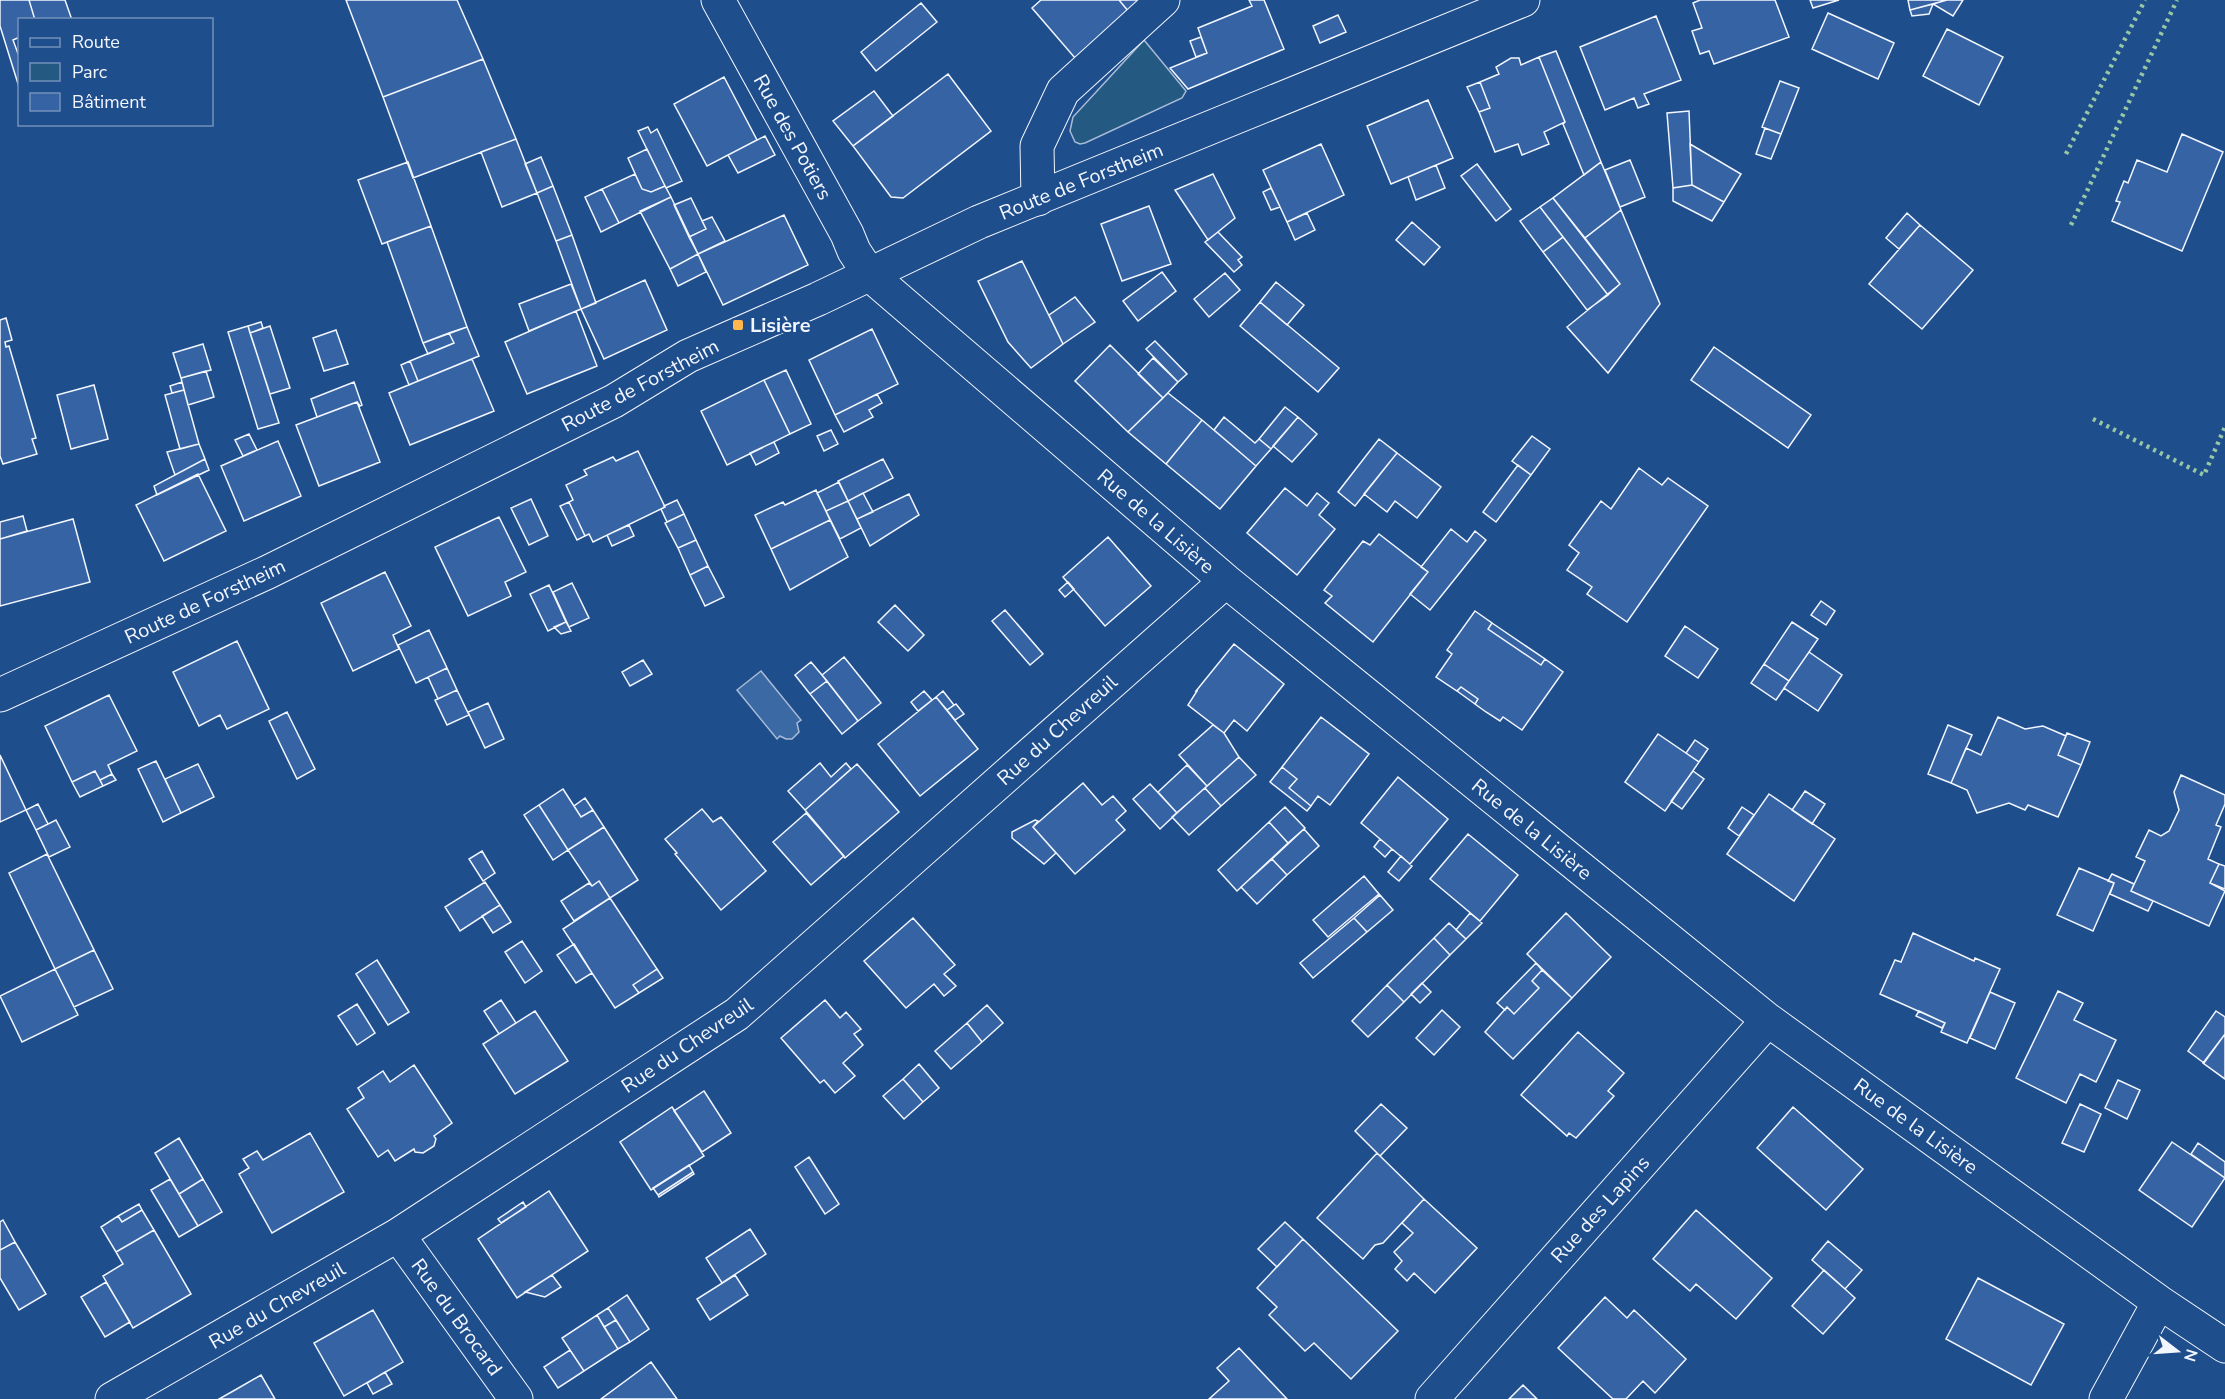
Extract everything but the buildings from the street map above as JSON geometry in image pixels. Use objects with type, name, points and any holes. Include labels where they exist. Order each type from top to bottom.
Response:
[{"type":"street","name":"Rue des Potiers","points":[[718,0],[847,234],[854,251],[869,274]]},
{"type":"street","points":[[1038,198],[1037,146],[1063,91],[1164,0]]},
{"type":"street","name":"Route de Forstheim","points":[[0,696],[268,572],[614,401],[688,356],[818,299],[979,222],[1523,0]]},
{"type":"street","name":"Rue de la Lisière","points":[[869,274],[1226,581],[1768,1020],[2159,1302],[2225,1346]]},
{"type":"street","name":"Rue du Chevreuil","points":[[112,1399],[398,1235],[737,1014],[1226,581]]},
{"type":"street","name":"Rue des Lapins","points":[[1432,1399],[1768,1020]]},
{"type":"street","name":"Rue du Brocard","points":[[398,1235],[516,1399]]},
{"type":"street","points":[[2106,1399],[2159,1302]]},
{"type":"green space","points":[[1144,40],[1186,91],[1182,98],[1085,143],[1075,142],[1070,131],[1073,117]]},
{"type":"shaded area","points":[[761,671],[801,720],[797,723],[799,732],[792,739],[780,736],[777,739],[737,690]]},
{"type":"hedge","points":[[2066,154],[2145,0]]},
{"type":"hedge","points":[[2071,225],[2177,0]]},
{"type":"hedge","points":[[2093,419],[2204,475],[2225,427]]},
{"type":"place","name":"Lisière","points":[[738,325]]}]
